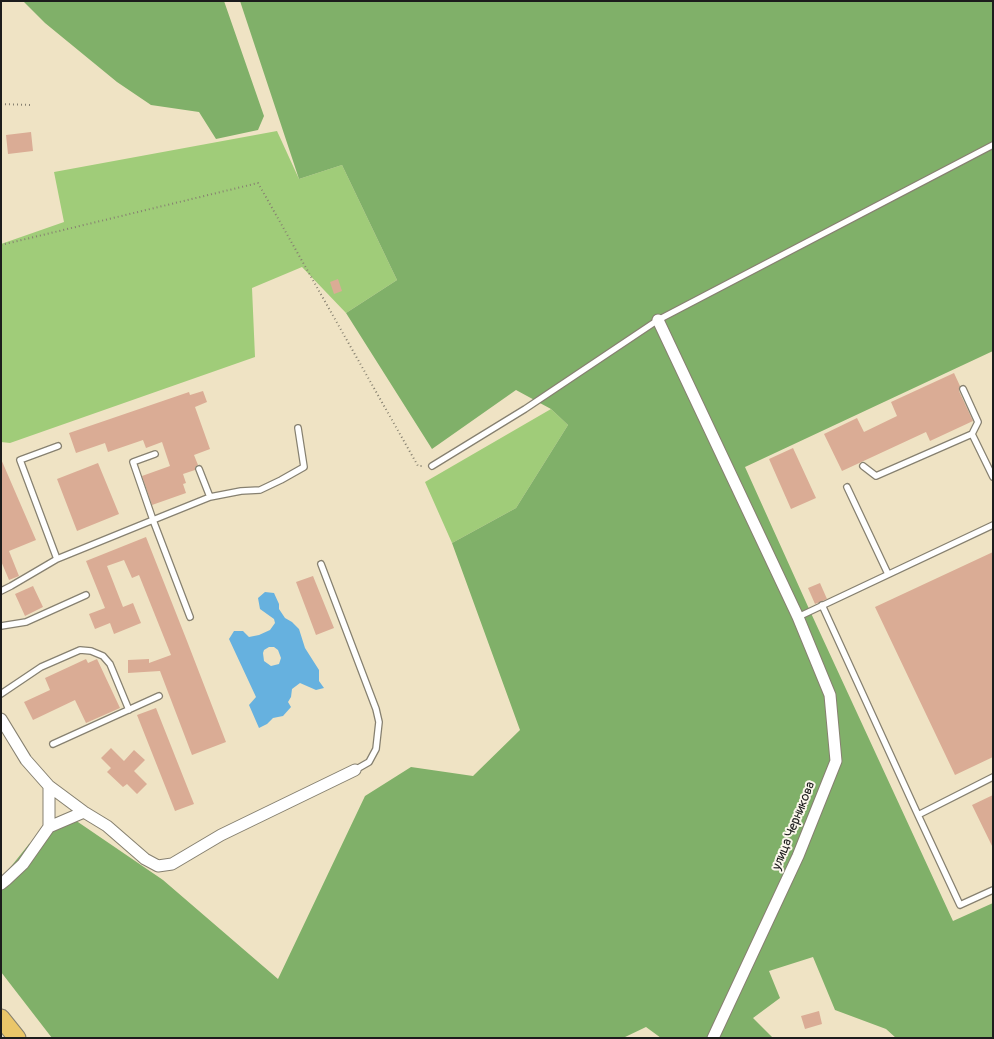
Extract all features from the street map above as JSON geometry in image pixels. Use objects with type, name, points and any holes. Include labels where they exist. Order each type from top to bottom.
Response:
[{"type":"main road","points":[[1,1018],[17,1038]]},
{"type":"street","name":"улица Черникова","points":[[658,320],[798,617],[830,695],[836,761],[798,856],[712,1038]]},
{"type":"street","points":[[1,719],[26,760],[49,786],[84,812],[107,826],[145,858],[158,866],[172,864],[221,835],[355,770]]},
{"type":"street","points":[[49,786],[49,827]]},
{"type":"street","points":[[1,884],[23,864],[49,827],[84,812]]},
{"type":"lane","points":[[432,466],[525,409],[658,320],[993,145]]},
{"type":"lane","points":[[863,466],[876,476],[972,434],[978,422],[963,389]]},
{"type":"lane","points":[[1,591],[57,559],[210,497],[241,491],[260,490],[281,480],[304,467],[298,428]]},
{"type":"lane","points":[[972,434],[993,477]]},
{"type":"lane","points":[[57,559],[20,460],[58,446]]},
{"type":"lane","points":[[155,454],[133,462],[153,520],[190,617]]},
{"type":"lane","points":[[199,469],[210,497]]},
{"type":"lane","points":[[847,487],[888,574]]},
{"type":"lane","points":[[798,617],[993,525]]},
{"type":"lane","points":[[321,564],[376,710],[379,722],[376,749],[369,762],[355,770]]},
{"type":"lane","points":[[1,626],[26,622],[86,595]]},
{"type":"lane","points":[[822,605],[960,905],[993,890]]},
{"type":"lane","points":[[1,694],[41,667],[80,650],[91,651],[103,656],[110,664],[129,710]]},
{"type":"lane","points":[[53,744],[159,696]]},
{"type":"lane","points":[[918,815],[993,777]]},
{"type":"path","points":[[1,104],[31,105]]},
{"type":"path","points":[[1,245],[258,183],[418,466],[432,466]]},
{"type":"green space","points":[[23,1],[224,1],[264,116],[258,130],[216,139],[199,112],[151,105],[117,82],[45,23]]},
{"type":"green space","points":[[240,1],[993,1],[993,351],[745,467],[953,921],[993,903],[993,1038],[896,1038],[886,1029],[835,1010],[813,957],[769,971],[780,998],[753,1018],[773,1038],[661,1038],[646,1027],[623,1038],[52,1038],[1,972],[1,878],[29,844],[75,820],[163,880],[278,979],[365,796],[411,767],[473,776],[520,730],[452,543],[516,508],[568,425],[551,409],[516,390],[432,449],[346,313],[397,280],[342,165],[299,179]]},
{"type":"green space","points":[[277,131],[299,179],[342,165],[397,280],[346,313],[302,267],[252,288],[255,357],[10,443],[1,442],[1,244],[64,222],[54,172]]},
{"type":"green space","points":[[551,409],[568,425],[516,508],[452,543],[425,482]]},
{"type":"water","points":[[265,592],[274,593],[279,604],[279,609],[285,618],[299,629],[305,648],[319,670],[319,681],[324,688],[316,690],[300,683],[292,689],[291,697],[288,702],[291,707],[283,716],[273,718],[267,724],[259,728],[249,705],[256,697],[229,639],[234,631],[243,631],[249,637],[259,635],[270,630],[275,623],[274,619],[260,609],[258,598]],"holes":[[[269,647],[274,647],[278,650],[281,658],[279,664],[271,666],[264,661],[263,653],[264,650]]]},
{"type":"building","points":[[31,132],[33,151],[8,154],[6,135]]},
{"type":"building","points":[[338,279],[342,291],[334,294],[330,282]]},
{"type":"building","points":[[954,373],[960,386],[959,391],[973,421],[930,441],[926,432],[842,471],[824,434],[857,418],[864,432],[897,416],[891,402]]},
{"type":"building","points":[[203,391],[207,402],[195,407],[210,449],[194,455],[198,465],[195,467],[195,470],[183,474],[186,483],[183,484],[186,493],[152,505],[142,476],[170,466],[162,442],[146,448],[143,440],[108,452],[105,443],[76,453],[69,433],[189,392],[190,395]]},
{"type":"building","points":[[793,448],[816,498],[791,509],[769,459]]},
{"type":"building","points":[[1,459],[36,540],[9,551],[19,576],[9,580],[1,561]]},
{"type":"building","points":[[98,463],[119,514],[77,531],[57,479]]},
{"type":"building","points":[[146,537],[226,742],[192,755],[160,671],[128,673],[128,660],[149,659],[149,663],[171,655],[139,575],[132,578],[124,560],[107,566],[123,607],[133,603],[141,623],[114,634],[110,623],[95,629],[89,614],[105,608],[86,561]]},
{"type":"building","points":[[993,552],[993,757],[955,775],[875,607]]},
{"type":"building","points":[[313,576],[334,628],[316,635],[296,582]]},
{"type":"building","points":[[820,583],[827,599],[815,604],[808,588]]},
{"type":"building","points":[[33,586],[43,607],[25,616],[15,594]]},
{"type":"building","points":[[86,659],[88,663],[97,659],[120,708],[86,723],[75,700],[33,720],[24,702],[50,690],[45,678]]},
{"type":"building","points":[[156,708],[194,804],[175,811],[137,715]]},
{"type":"building","points":[[111,748],[124,761],[134,750],[145,760],[134,771],[147,784],[137,794],[127,784],[123,787],[107,772],[111,768],[101,758]]},
{"type":"building","points":[[993,795],[993,848],[972,805]]},
{"type":"building","points":[[819,1011],[822,1024],[805,1029],[801,1016]]}]
